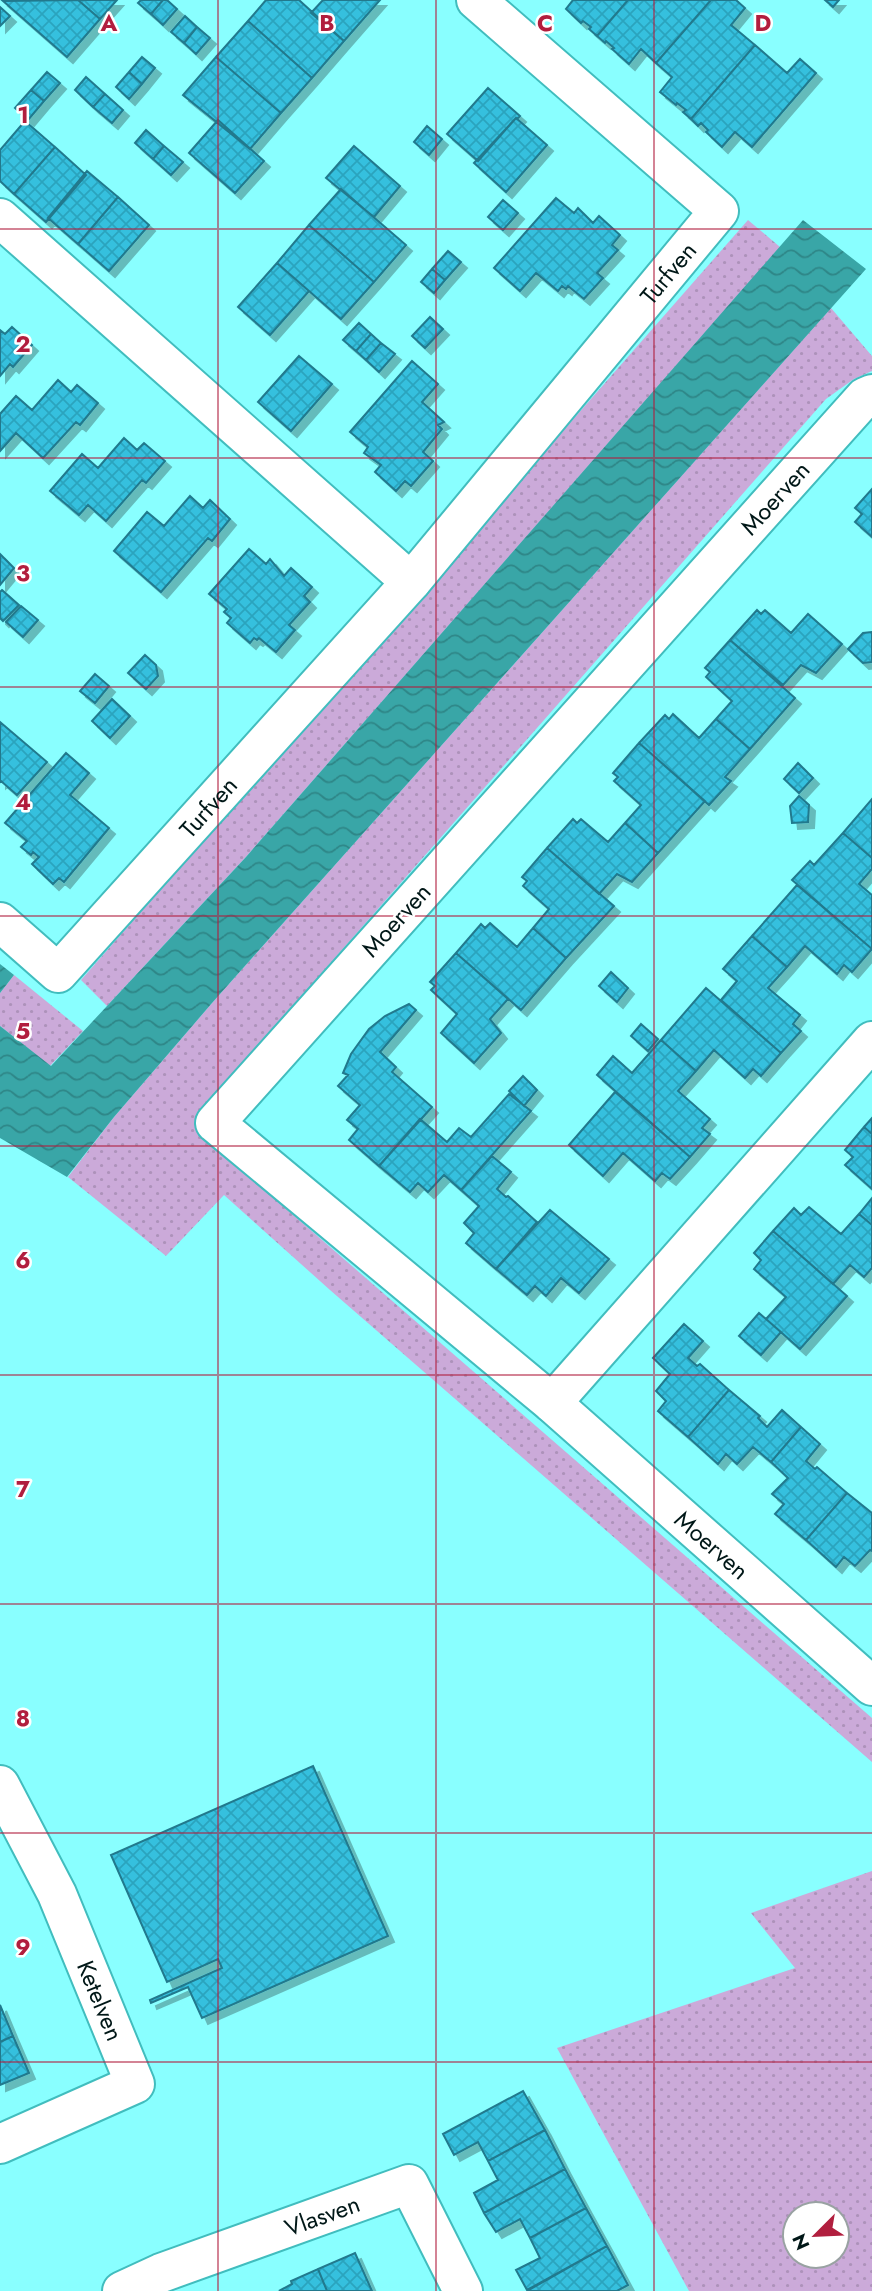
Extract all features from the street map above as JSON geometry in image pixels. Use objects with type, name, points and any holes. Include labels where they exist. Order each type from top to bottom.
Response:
[{"type":"street","name":"Turfven","points":[[0,922],[58,973],[411,582],[719,211],[476,0]]},
{"type":"street","points":[[0,218],[411,582]]},
{"type":"street","name":"Moerven","points":[[872,394],[865,397],[215,1123],[552,1403],[872,1686]]},
{"type":"street","points":[[552,1403],[872,1041]]},
{"type":"street","name":"Ketelven","points":[[0,1784],[57,1894],[135,2084],[0,2144]]},
{"type":"street","name":"Vlasven","points":[[121,2291],[161,2273],[409,2184],[463,2291]]},
{"type":"shaded area","points":[[748,220],[780,247],[246,857],[107,1006],[81,980]]},
{"type":"shaded area","points":[[831,308],[872,356],[872,371],[854,379],[826,399],[240,1066],[221,1093],[218,1118],[253,1180],[872,1718],[872,1762],[224,1195],[166,1256],[68,1177],[114,1117],[212,1003]]},
{"type":"shaded area","points":[[14,975],[83,1031],[50,1066],[0,1026],[0,993]]},
{"type":"shaded area","points":[[872,1871],[872,2291],[689,2291],[557,2048],[795,1968],[751,1913]]},
{"type":"water","points":[[803,220],[866,269],[212,1003],[114,1117],[67,1177],[0,1138],[0,1026],[51,1066],[246,857]]},
{"type":"water","points":[[0,964],[14,975],[0,993]]},
{"type":"building","points":[[78,0],[100,19],[67,57],[3,1]]},
{"type":"building","points":[[78,0],[117,0],[100,19]]},
{"type":"building","points":[[141,0],[163,0],[151,14],[138,3]]},
{"type":"building","points":[[163,0],[167,0],[177,9],[163,25],[151,14]]},
{"type":"building","points":[[266,0],[299,0],[344,41],[312,78],[248,21]]},
{"type":"building","points":[[323,0],[380,0],[344,41],[311,13]]},
{"type":"building","points":[[573,0],[628,0],[597,36],[589,29],[591,27],[583,21],[581,23],[566,9]]},
{"type":"building","points":[[628,0],[711,0],[656,63],[641,49],[629,64],[606,41],[605,43],[597,36]]},
{"type":"building","points":[[711,0],[736,0],[745,8],[731,25],[755,45],[691,119],[683,112],[686,110],[660,92],[672,77],[656,63]]},
{"type":"building","points":[[825,0],[839,0],[833,7]]},
{"type":"building","points":[[0,7],[10,16],[0,26]]},
{"type":"building","points":[[185,16],[197,27],[184,43],[171,32]]},
{"type":"building","points":[[248,21],[312,78],[281,113],[216,57]]},
{"type":"building","points":[[197,27],[210,38],[196,54],[184,43]]},
{"type":"building","points":[[755,45],[787,73],[800,59],[816,73],[752,147],[735,132],[722,147],[706,132],[708,130],[701,123],[698,126],[691,119]]},
{"type":"building","points":[[142,57],[155,68],[142,84],[129,72]]},
{"type":"building","points":[[216,57],[281,113],[250,149],[183,95]]},
{"type":"building","points":[[47,72],[60,83],[44,101],[31,90]]},
{"type":"building","points":[[129,72],[142,84],[129,99],[116,87]]},
{"type":"building","points":[[86,77],[105,94],[93,107],[75,90]]},
{"type":"building","points":[[488,88],[520,116],[478,161],[447,134]]},
{"type":"building","points":[[31,90],[44,101],[28,120],[15,108]]},
{"type":"building","points":[[105,94],[123,110],[112,123],[93,107]]},
{"type":"building","points":[[516,118],[547,145],[506,192],[474,163]]},
{"type":"building","points":[[218,120],[264,161],[235,193],[189,153]]},
{"type":"building","points":[[25,121],[55,147],[14,194],[0,181],[0,150]]},
{"type":"building","points":[[427,126],[442,139],[429,155],[414,142]]},
{"type":"building","points":[[146,130],[164,146],[153,159],[135,143]]},
{"type":"building","points":[[164,146],[183,162],[171,175],[153,159]]},
{"type":"building","points":[[354,146],[400,186],[374,217],[326,178]]},
{"type":"building","points":[[55,147],[86,175],[46,222],[14,194]]},
{"type":"building","points":[[87,171],[118,197],[78,244],[48,218]]},
{"type":"building","points":[[341,189],[406,245],[374,282],[309,225]]},
{"type":"building","points":[[118,197],[149,225],[109,271],[78,244]]},
{"type":"building","points":[[556,198],[574,213],[578,208],[593,223],[599,216],[620,235],[612,245],[618,250],[597,273],[603,278],[584,299],[568,286],[566,289],[562,286],[558,291],[536,273],[520,291],[494,268]]},
{"type":"building","points":[[503,200],[518,213],[503,230],[488,217]]},
{"type":"building","points":[[309,225],[374,282],[341,319],[277,263]]},
{"type":"building","points":[[448,251],[461,262],[445,280],[432,269]]},
{"type":"building","points":[[277,263],[309,291],[270,335],[238,307]]},
{"type":"building","points":[[432,269],[445,280],[434,293],[421,282]]},
{"type":"building","points":[[430,317],[443,329],[425,348],[412,336]]},
{"type":"building","points":[[359,323],[371,334],[356,351],[343,340]]},
{"type":"building","points":[[12,327],[32,345],[13,367],[10,364],[0,376],[0,330],[5,334]]},
{"type":"building","points":[[371,334],[381,343],[366,360],[356,351]]},
{"type":"building","points":[[381,343],[395,354],[379,372],[366,360]]},
{"type":"building","points":[[299,356],[332,384],[291,431],[258,402]]},
{"type":"building","points":[[412,361],[438,384],[422,402],[444,422],[438,425],[442,429],[423,452],[433,461],[411,486],[405,481],[396,491],[375,472],[381,465],[364,453],[368,447],[350,432]]},
{"type":"building","points":[[58,380],[71,392],[77,385],[98,403],[80,425],[76,422],[43,458],[16,433],[0,451],[0,414],[16,396],[32,410]]},
{"type":"building","points":[[124,438],[137,450],[144,443],[165,461],[146,483],[142,480],[106,521],[88,505],[79,515],[50,491],[82,454],[98,468]]},
{"type":"building","points":[[872,489],[872,537],[855,522],[862,514],[855,508]]},
{"type":"building","points":[[190,496],[203,508],[210,500],[230,519],[212,541],[208,538],[161,592],[114,551],[147,512],[164,526]]},
{"type":"building","points":[[249,549],[266,564],[270,559],[284,576],[291,568],[312,587],[304,596],[310,602],[289,625],[295,630],[276,652],[259,638],[254,638],[250,643],[227,623],[231,618],[224,612],[227,609],[209,594]]},
{"type":"building","points":[[0,554],[14,568],[0,585]]},
{"type":"building","points":[[2,590],[19,605],[3,621],[0,618]]},
{"type":"building","points":[[21,606],[38,620],[23,637],[6,622]]},
{"type":"building","points":[[757,610],[761,614],[765,610],[791,633],[808,614],[842,644],[816,673],[801,665],[783,685],[730,640]]},
{"type":"building","points":[[872,632],[872,662],[863,663],[848,649],[863,633]]},
{"type":"building","points":[[730,640],[795,698],[750,749],[716,719],[732,701],[706,677],[710,672],[705,668]]},
{"type":"building","points":[[145,655],[156,665],[158,676],[146,689],[128,673]]},
{"type":"building","points":[[95,674],[109,686],[95,703],[80,691]]},
{"type":"building","points":[[112,699],[130,716],[110,738],[92,721]]},
{"type":"building","points":[[673,714],[699,738],[716,719],[750,749],[725,777],[731,781],[709,805],[639,743],[665,715],[669,719]]},
{"type":"building","points":[[0,722],[47,762],[17,795],[0,782]]},
{"type":"building","points":[[639,743],[705,801],[658,853],[625,823],[641,805],[614,781],[618,777],[613,773]]},
{"type":"building","points":[[66,753],[89,773],[70,795],[109,828],[64,882],[59,878],[53,884],[32,864],[39,857],[33,852],[31,855],[21,847],[27,841],[5,823]]},
{"type":"building","points":[[798,763],[813,778],[799,793],[784,779]]},
{"type":"building","points":[[799,796],[809,805],[808,822],[792,823],[790,806]]},
{"type":"building","points":[[872,799],[872,858],[843,833]]},
{"type":"building","points":[[573,819],[577,823],[581,819],[608,842],[625,823],[658,853],[632,882],[617,874],[599,894],[547,848]]},
{"type":"building","points":[[843,833],[872,858],[872,869],[859,884],[872,895],[872,949],[792,880],[810,861],[814,865]]},
{"type":"building","points":[[547,848],[614,906],[566,958],[533,928],[549,909],[523,886],[527,881],[522,877]]},
{"type":"building","points":[[797,885],[872,949],[852,972],[844,965],[837,974],[805,946],[787,967],[752,936]]},
{"type":"building","points":[[490,923],[517,947],[533,928],[566,958],[521,1010],[456,953],[481,924],[485,928]]},
{"type":"building","points":[[752,936],[787,967],[768,988],[800,1015],[793,1024],[801,1031],[781,1053],[721,1000],[737,981],[723,969]]},
{"type":"building","points":[[456,953],[508,999],[490,1019],[501,1033],[474,1063],[441,1033],[457,1014],[431,990],[435,986],[430,982]]},
{"type":"building","points":[[611,972],[628,988],[617,1002],[599,986]]},
{"type":"building","points":[[706,988],[781,1053],[761,1076],[753,1069],[745,1078],[714,1050],[696,1071],[661,1040]]},
{"type":"building","points":[[409,1004],[416,1010],[380,1052],[396,1067],[392,1072],[432,1107],[379,1166],[349,1140],[358,1129],[347,1120],[360,1105],[338,1086],[348,1075],[343,1073],[351,1054],[369,1029],[385,1016]]},
{"type":"building","points":[[641,1024],[658,1039],[648,1051],[631,1036]]},
{"type":"building","points":[[661,1040],[696,1071],[678,1091],[710,1119],[702,1128],[710,1134],[690,1157],[597,1075],[613,1056],[632,1073]]},
{"type":"building","points":[[523,1076],[537,1090],[524,1106],[509,1091]]},
{"type":"building","points":[[615,1092],[690,1157],[670,1179],[662,1173],[655,1181],[623,1153],[603,1176],[569,1145]]},
{"type":"building","points":[[509,1094],[531,1111],[461,1190],[444,1175],[428,1192],[418,1183],[410,1192],[379,1166],[420,1119],[447,1142],[459,1128],[471,1137]]},
{"type":"building","points":[[872,1118],[872,1134],[864,1127]]},
{"type":"building","points":[[864,1127],[872,1134],[872,1189],[845,1165],[853,1157],[845,1150]]},
{"type":"building","points":[[492,1156],[511,1172],[497,1189],[537,1222],[496,1269],[466,1243],[474,1233],[464,1223],[479,1206],[461,1190]]},
{"type":"building","points":[[872,1198],[872,1225],[859,1214]]},
{"type":"building","points":[[809,1207],[841,1234],[859,1214],[872,1225],[872,1268],[864,1277],[850,1265],[833,1284],[773,1231],[794,1208],[801,1215]]},
{"type":"building","points":[[550,1210],[609,1259],[579,1293],[561,1278],[546,1296],[535,1286],[527,1295],[496,1269]]},
{"type":"building","points":[[773,1231],[847,1296],[800,1349],[766,1319],[786,1297],[754,1269],[761,1260],[754,1253]]},
{"type":"building","points":[[759,1313],[781,1332],[761,1355],[739,1336]]},
{"type":"building","points":[[684,1324],[703,1341],[688,1358],[697,1366],[700,1364],[729,1390],[688,1437],[658,1411],[666,1401],[656,1391],[670,1374],[653,1358]]},
{"type":"building","points":[[729,1390],[760,1416],[758,1418],[767,1427],[782,1410],[801,1427],[771,1462],[753,1447],[737,1464],[726,1454],[718,1464],[688,1437]]},
{"type":"building","points":[[801,1427],[820,1444],[806,1461],[847,1493],[806,1540],[775,1514],[784,1504],[772,1494],[788,1478],[771,1462]]},
{"type":"building","points":[[847,1493],[872,1513],[872,1551],[855,1566],[844,1557],[836,1567],[806,1540]]},
{"type":"building","points":[[313,1766],[388,1936],[202,2018],[188,1987],[151,2003],[150,2000],[222,1968],[218,1959],[167,1982],[111,1855]]},
{"type":"building","points":[[0,2005],[13,2036],[0,2042]]},
{"type":"building","points":[[13,2036],[29,2073],[0,2085],[0,2042]]},
{"type":"building","points":[[523,2091],[545,2130],[488,2161],[478,2142],[454,2155],[443,2134]]},
{"type":"building","points":[[545,2130],[565,2169],[484,2213],[474,2193],[498,2180],[488,2161]]},
{"type":"building","points":[[565,2169],[586,2208],[530,2238],[520,2219],[496,2232],[484,2213]]},
{"type":"building","points":[[586,2208],[607,2246],[527,2290],[516,2270],[540,2258],[530,2238]]},
{"type":"building","points":[[607,2246],[628,2285],[617,2291],[527,2291]]},
{"type":"building","points":[[355,2253],[372,2291],[327,2291],[318,2269]]},
{"type":"building","points":[[318,2269],[327,2291],[279,2291],[292,2284],[291,2281]]}]
